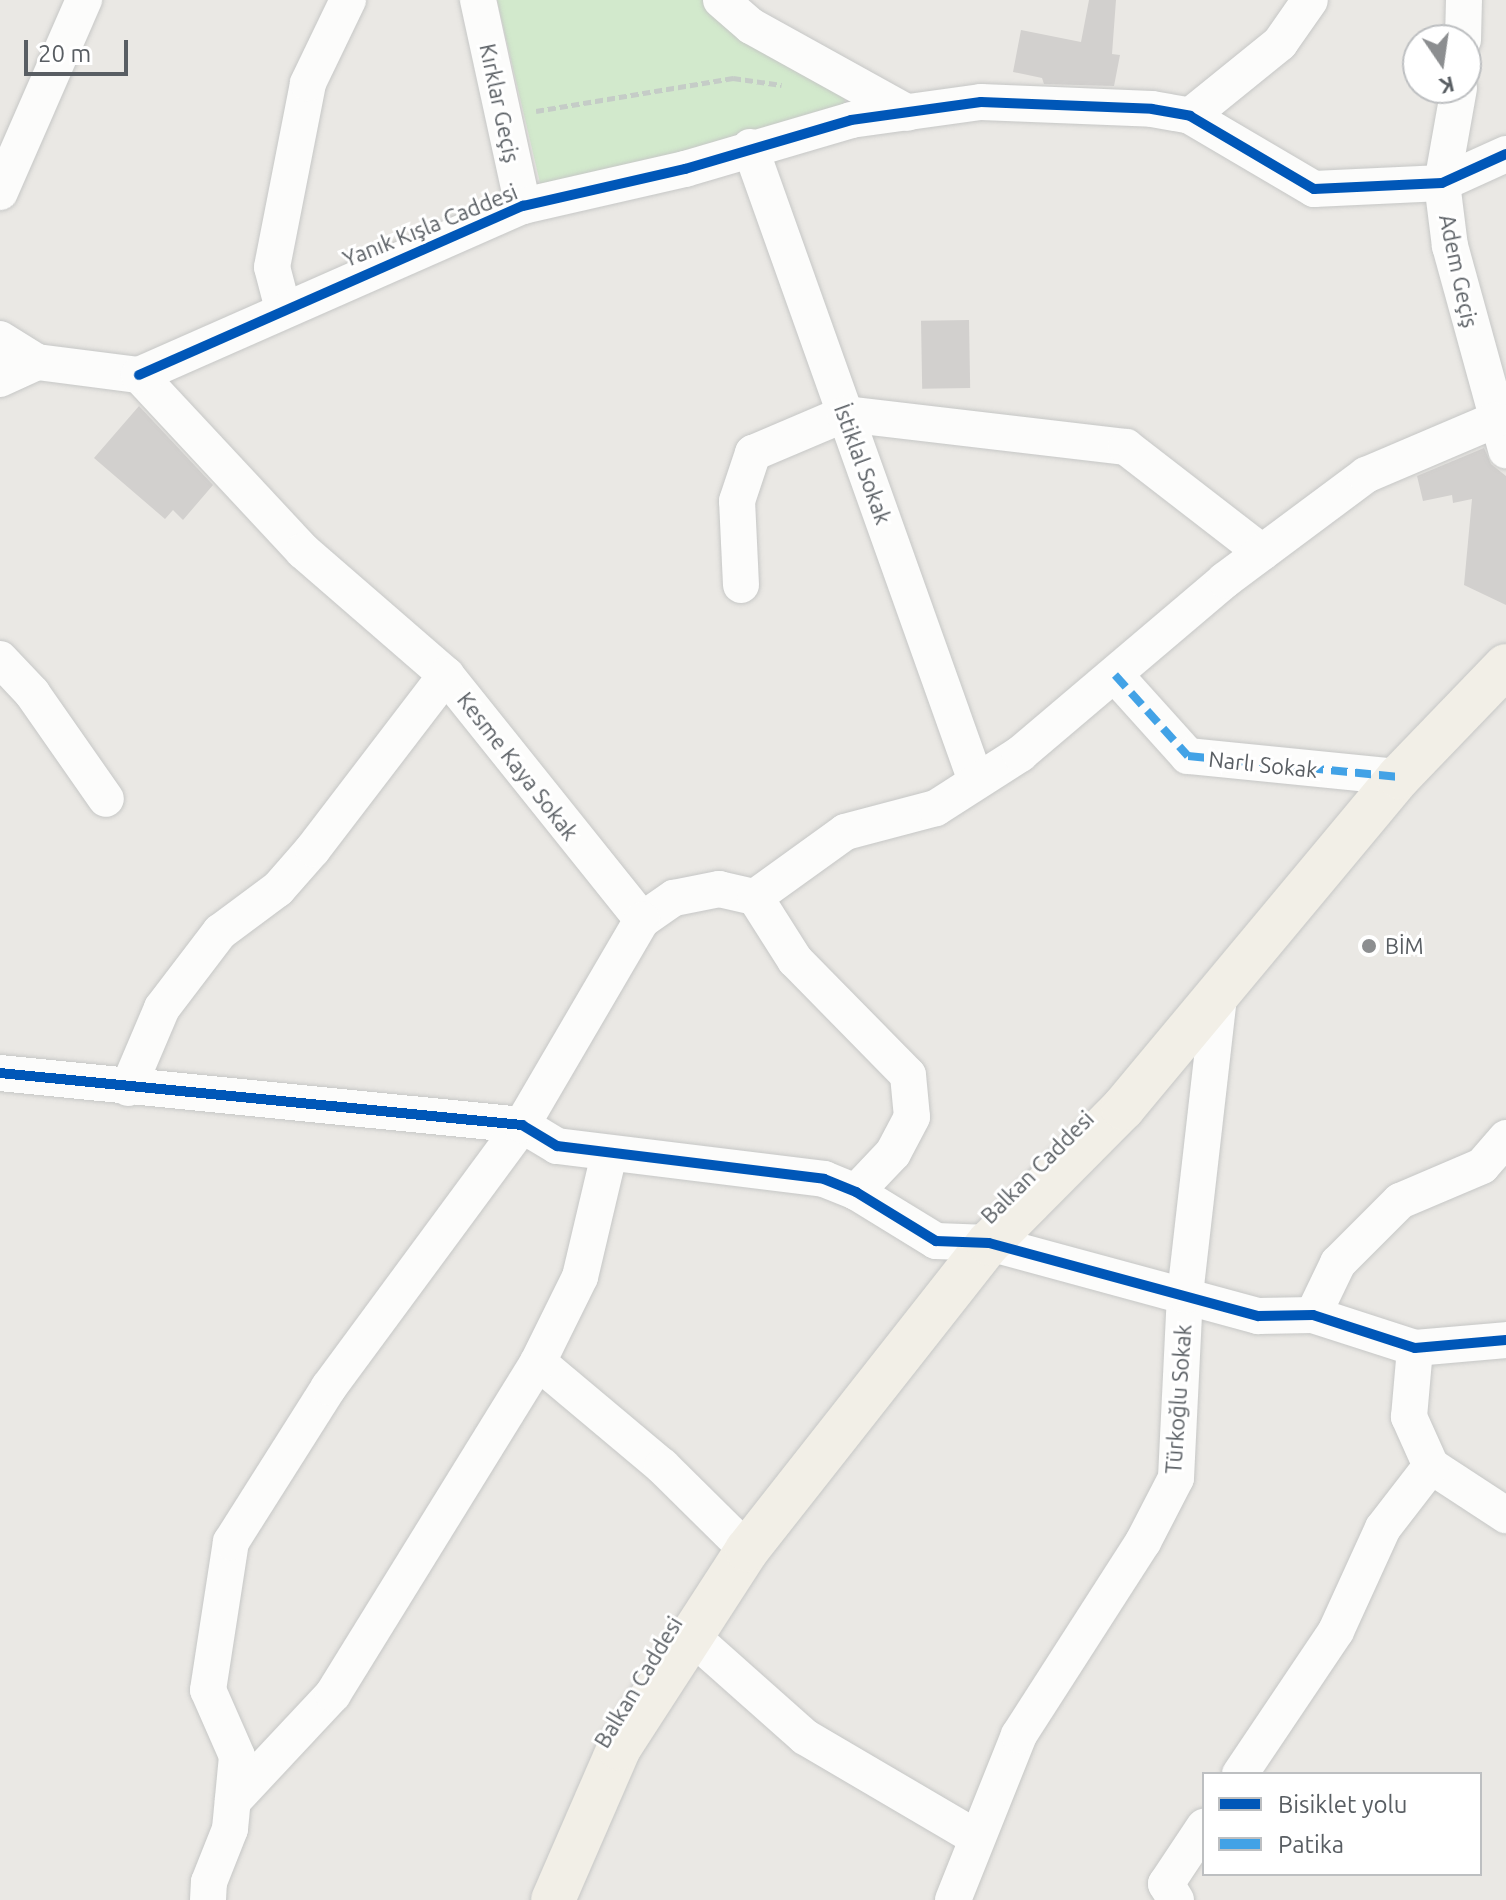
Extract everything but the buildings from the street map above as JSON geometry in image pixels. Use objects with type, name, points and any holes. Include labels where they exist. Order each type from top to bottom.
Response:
[{"type":"main road","name":"Balkan Caddesi","points":[[561,1897],[619,1748],[689,1634],[747,1550],[989,1243],[1123,1108],[1399,777],[1506,666]]},
{"type":"street","points":[[0,192],[84,0]]},
{"type":"street","points":[[283,309],[272,267],[308,83],[348,0]]},
{"type":"street","name":"Kırklar Geçiş","points":[[478,0],[523,206]]},
{"type":"street","points":[[721,0],[751,26],[908,113]]},
{"type":"street","points":[[1310,0],[1280,43],[1190,116],[1314,189],[1442,183],[1506,154]]},
{"type":"street","points":[[1463,24],[1464,0]]},
{"type":"street","name":"Yanık Kışla Caddesi","points":[[139,375],[283,309],[523,206],[685,169],[750,147],[851,120],[981,102],[1152,109],[1190,116]]},
{"type":"street","name":"Adem Geçiş","points":[[1456,104],[1442,183],[1450,246],[1501,435]]},
{"type":"street","name":"İstiklal Sokak","points":[[750,147],[976,781]]},
{"type":"street","points":[[0,339],[37,362],[139,375]]},
{"type":"street","points":[[0,379],[37,362]]},
{"type":"street","name":"Kesme Kaya Sokak","points":[[139,375],[303,551],[446,675],[642,920]]},
{"type":"street","points":[[741,585],[737,501],[753,453],[845,414],[1126,447],[1262,552]]},
{"type":"street","points":[[755,897],[845,832],[936,808],[1020,754],[1262,552],[1366,475],[1501,435]]},
{"type":"street","points":[[0,659],[32,693],[106,799]]},
{"type":"street","points":[[128,1088],[162,1008],[220,932],[278,889],[305,859],[446,675]]},
{"type":"street","name":"Narlı Sokak","points":[[1115,675],[1188,756],[1399,777]]},
{"type":"street","points":[[208,1900],[209,1882],[230,1829],[237,1756],[208,1690],[231,1542],[329,1387],[522,1125],[642,920],[674,898],[719,889],[755,897],[795,960],[908,1075],[912,1117],[893,1153],[856,1192]]},
{"type":"street","name":"Türkoğlu Sokak","points":[[953,1900],[1019,1735],[1143,1542],[1176,1478],[1185,1295],[1220,988]]},
{"type":"street","points":[[0,1073],[522,1125],[557,1146],[824,1179],[856,1192],[936,1241],[989,1243],[1258,1316],[1313,1315],[1415,1348],[1506,1340]]},
{"type":"street","points":[[1313,1315],[1338,1263],[1400,1201],[1494,1173],[1506,1138]]},
{"type":"street","points":[[233,1801],[333,1694],[538,1362],[580,1277],[609,1154]]},
{"type":"street","points":[[1415,1348],[1409,1417],[1431,1466],[1506,1515]]},
{"type":"street","points":[[538,1362],[662,1466],[747,1550]]},
{"type":"street","points":[[1241,1772],[1336,1631],[1383,1528],[1431,1466]]},
{"type":"street","points":[[689,1634],[805,1737],[977,1838]]},
{"type":"street","points":[[1176,1900],[1166,1884],[1202,1830]]},
{"type":"path","points":[[523,113],[733,78],[793,87]]},
{"type":"green space","points":[[497,0],[703,0],[768,53],[840,86],[851,120],[545,204]]},
{"type":"marked path","points":[[1115,675],[1188,756],[1399,777]]},
{"type":"cycle path","points":[[139,375],[523,206],[685,169],[851,120],[981,102],[1152,109],[1190,116],[1314,189],[1442,183],[1506,154]]},
{"type":"cycle path","points":[[0,1073],[522,1125],[557,1146],[824,1179],[856,1192],[936,1241],[989,1243],[1258,1316],[1313,1315],[1415,1348],[1506,1340]]},
{"type":"place","name":"BİM","points":[[1369,946]]}]
